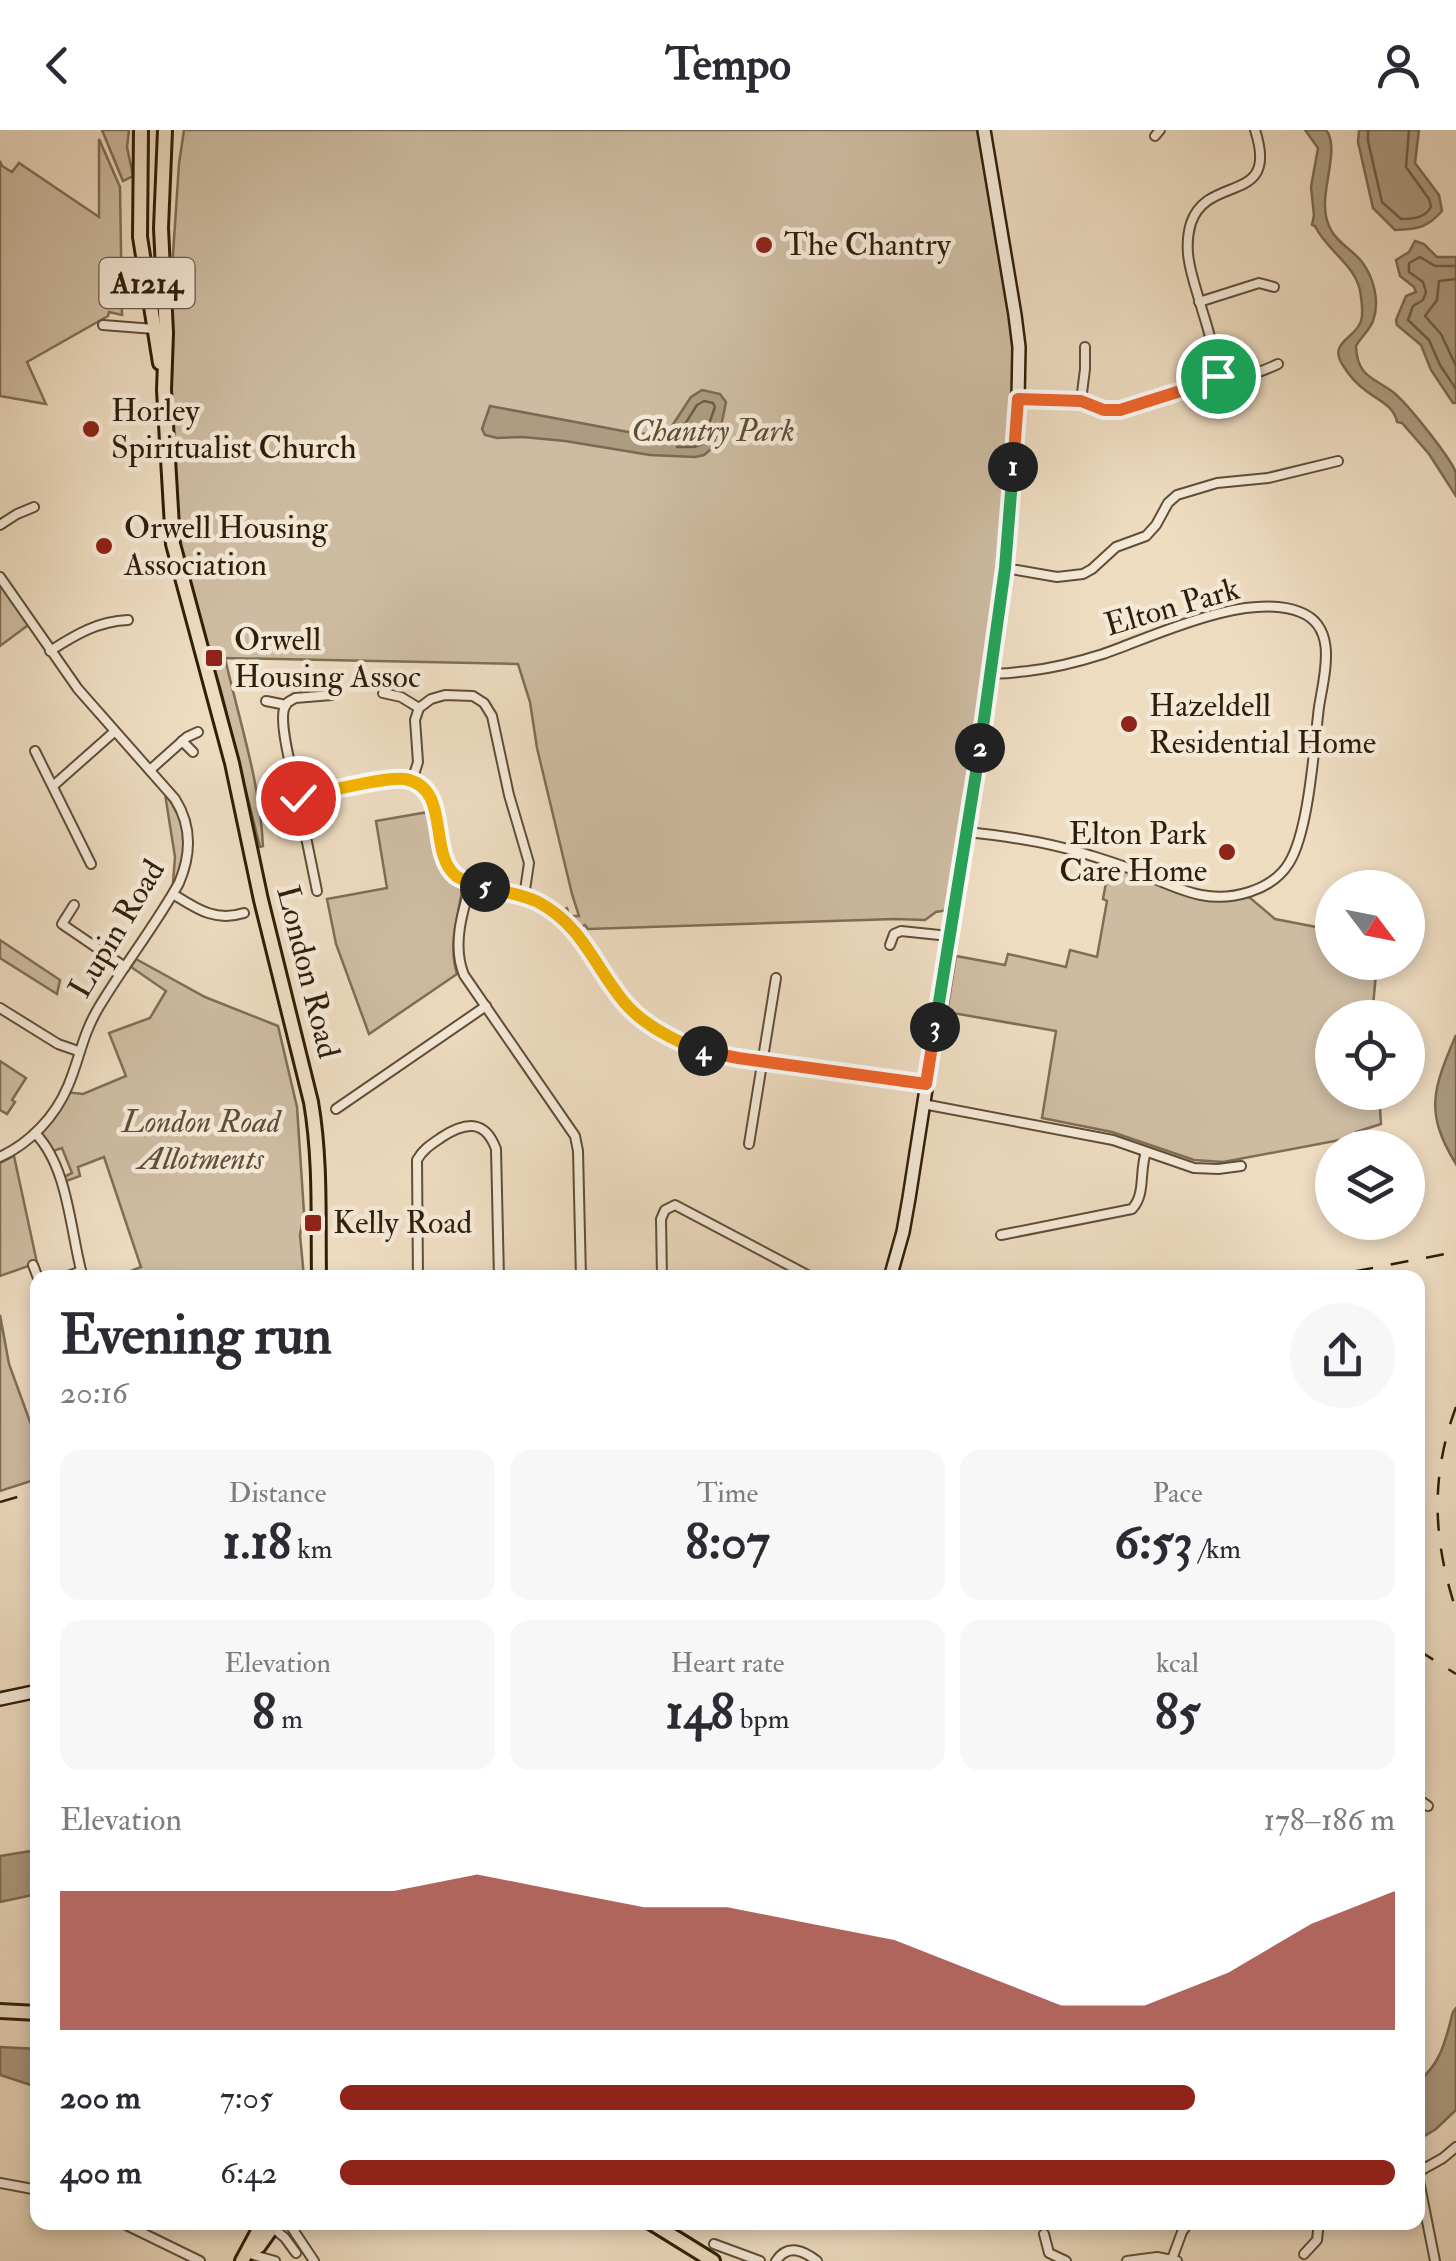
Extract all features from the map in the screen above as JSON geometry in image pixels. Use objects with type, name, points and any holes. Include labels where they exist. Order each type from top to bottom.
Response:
[{"type":"main road","name":"London Road","points":[[137,130],[140,237],[164,390],[174,544],[232,763],[311,1102],[320,1270]]},
{"type":"main road","name":"London Road","points":[[164,390],[165,130]]},
{"type":"main road","points":[[0,2012],[30,2014]]},
{"type":"main road","points":[[246,2256],[250,2244],[264,2230]]},
{"type":"main road","points":[[663,2230],[713,2261]]},
{"type":"street","points":[[892,1270],[903,1232],[924,1104],[1005,568],[1018,399],[1018,347],[984,130]]},
{"type":"street","points":[[1018,399],[1081,401],[1104,410],[1120,410],[1190,388],[1207,370],[1212,352],[1188,261],[1188,240],[1191,225],[1204,203],[1247,183],[1257,172],[1262,153],[1255,130]]},
{"type":"street","points":[[1200,302],[1259,283],[1274,287]]},
{"type":"street","points":[[103,326],[154,329]]},
{"type":"street","points":[[1081,401],[1084,347]]},
{"type":"street","points":[[1207,370],[1230,379],[1278,364]]},
{"type":"street","points":[[1005,568],[1047,576],[1075,576],[1092,569],[1116,547],[1146,536],[1177,495],[1217,483],[1268,478],[1338,461]]},
{"type":"street","points":[[0,526],[34,507]]},
{"type":"street","name":"Lupin Road","points":[[0,576],[78,689],[177,802],[188,834],[186,862],[173,894],[97,1010],[66,1090],[35,1133],[0,1157]]},
{"type":"street","name":"Elton Park","points":[[966,832],[1046,842],[1203,896],[1252,892],[1273,881],[1289,863],[1300,832],[1322,690],[1325,639],[1319,625],[1302,613],[1282,607],[1249,607],[1068,664],[991,673]]},
{"type":"street","points":[[50,651],[90,628],[128,620]]},
{"type":"street","points":[[319,681],[320,696]]},
{"type":"street","points":[[383,693],[401,697],[419,708]]},
{"type":"street","points":[[316,891],[284,712],[295,698],[332,695]]},
{"type":"street","points":[[412,781],[418,765],[415,716],[419,708],[436,696],[479,699],[491,712],[529,863],[524,896]]},
{"type":"street","points":[[266,701],[286,705]]},
{"type":"street","points":[[53,786],[114,732]]},
{"type":"street","points":[[150,770],[198,732]]},
{"type":"street","points":[[182,741],[193,752]]},
{"type":"street","points":[[35,751],[92,864]]},
{"type":"street","points":[[298,798],[390,780],[412,781],[433,802],[446,863],[454,874],[472,884],[524,896],[546,907],[588,946],[620,998],[635,1013],[692,1047],[726,1056],[926,1084]]},
{"type":"street","points":[[472,884],[461,922],[458,953],[464,975],[576,1141],[581,1270]]},
{"type":"street","points":[[173,894],[209,914],[228,917],[244,913]]},
{"type":"street","points":[[74,905],[62,924],[125,967]]},
{"type":"street","points":[[890,945],[894,934],[901,931],[949,936]]},
{"type":"street","points":[[750,1144],[776,978]]},
{"type":"street","points":[[336,1109],[486,1006]]},
{"type":"street","points":[[3,1014],[23,1020],[58,1044],[78,1051]]},
{"type":"street","points":[[924,1104],[1102,1138],[1194,1168],[1241,1166]]},
{"type":"street","points":[[418,1270],[417,1160],[424,1149],[464,1125],[488,1134],[496,1145],[499,1270]]},
{"type":"street","points":[[35,1133],[55,1165],[81,1270]]},
{"type":"street","points":[[1001,1235],[1132,1209],[1140,1196],[1140,1172],[1146,1152]]},
{"type":"street","points":[[662,1270],[661,1219],[665,1210],[675,1205],[798,1270]]},
{"type":"street","points":[[33,1264],[35,1270]]},
{"type":"street","points":[[0,1699],[30,1693]]},
{"type":"street","points":[[1425,2170],[1456,2147]]},
{"type":"street","points":[[0,2183],[30,2189]]},
{"type":"street","points":[[1425,2210],[1435,2261]]},
{"type":"street","points":[[136,2230],[200,2261]]},
{"type":"street","points":[[277,2230],[297,2257]]},
{"type":"street","points":[[293,2230],[314,2261]]},
{"type":"street","points":[[1127,2261],[1158,2257],[1175,2260],[1183,2230]]},
{"type":"street","points":[[1304,2254],[1317,2240],[1318,2230]]},
{"type":"street","points":[[1044,2234],[1050,2253],[1066,2261]]},
{"type":"street","points":[[296,2235],[297,2257]]},
{"type":"street","points":[[1317,2240],[1327,2245]]},
{"type":"street","points":[[714,2244],[760,2261]]},
{"type":"street","points":[[776,2261],[790,2250],[803,2251],[818,2261]]},
{"type":"street","points":[[1043,2261],[1050,2253]]},
{"type":"street","points":[[246,2256],[275,2261]]},
{"type":"green space","points":[[102,130],[129,130],[127,147],[133,176],[123,181]]},
{"type":"green space","name":"Chantry Park","points":[[184,130],[977,130],[1019,347],[1005,568],[954,909],[936,912],[925,920],[580,927],[561,910],[567,908],[569,916],[579,916],[518,664],[225,658],[258,798],[263,846],[260,847],[220,687],[173,544],[164,390]]},
{"type":"green space","points":[[99,139],[120,187],[122,315],[109,312],[27,362],[46,404],[0,396],[0,161],[12,172],[19,163],[99,217]]},
{"type":"green space","points":[[0,577],[31,623],[0,646]]},
{"type":"green space","points":[[165,794],[178,815],[184,838],[183,861],[173,883],[175,857]]},
{"type":"green space","points":[[428,812],[439,860],[445,873],[462,890],[454,942],[457,974],[369,1034],[336,944],[327,899],[387,888],[376,821]]},
{"type":"green space","points":[[1110,861],[1118,863],[1121,870],[1224,899],[1249,897],[1275,919],[1315,927],[1315,980],[1375,980],[1374,1000],[1315,1000],[1315,1110],[1380,1110],[1381,1124],[1362,1130],[1315,1130],[1315,1145],[1223,1162],[1194,1160],[1112,1132],[1042,1118],[1056,1031],[947,1012],[956,956],[1005,965],[1008,954],[1066,967],[1070,950],[1097,957],[1107,901],[1103,899]]},
{"type":"green space","points":[[0,940],[60,980],[57,994],[0,958]]},
{"type":"green space","name":"London Road Allotments","points":[[136,959],[205,997],[278,1026],[297,1107],[303,1270],[133,1270],[141,1267],[104,1157],[78,1167],[80,1176],[61,1183],[59,1179],[72,1173],[62,1148],[50,1152],[35,1133],[65,1092],[83,1094],[126,1076],[109,1033],[150,1018],[166,991],[131,967]]},
{"type":"green space","points":[[0,1061],[26,1078],[7,1114],[0,1110]]},
{"type":"green space","points":[[14,1156],[37,1263],[0,1276],[0,1163]]},
{"type":"green space","points":[[0,1315],[9,1364],[30,1422],[30,1481],[0,1491]]},
{"type":"water","points":[[1305,130],[1326,130],[1330,137],[1327,220],[1336,238],[1362,262],[1375,290],[1373,321],[1356,346],[1359,364],[1367,375],[1399,398],[1437,443],[1456,473],[1456,496],[1429,454],[1397,422],[1389,407],[1353,379],[1339,359],[1340,346],[1361,321],[1361,297],[1355,276],[1312,225],[1311,187],[1318,148]]},
{"type":"water","points":[[1359,130],[1419,130],[1415,163],[1439,195],[1442,211],[1432,221],[1416,228],[1395,230],[1373,208],[1358,142]]},
{"type":"water","points":[[1415,241],[1437,257],[1456,257],[1456,403],[1431,370],[1421,345],[1397,325],[1406,296],[1416,292],[1400,276],[1396,260],[1409,252]]},
{"type":"water","points":[[702,390],[720,394],[726,402],[711,449],[695,457],[650,455],[565,441],[497,438],[485,435],[482,429],[490,406],[639,434],[668,432],[691,397]]},
{"type":"water","points":[[1456,1035],[1456,1164],[1439,1130],[1435,1100]]},
{"type":"water","points":[[30,1851],[30,1896],[0,1902],[0,1856]]},
{"type":"water","points":[[1456,2008],[1456,2110],[1425,2136],[1425,2075],[1438,2059]]},
{"type":"water","points":[[0,2047],[30,2049],[30,2085],[0,2075]]},
{"type":"railway","points":[[1362,1270],[1456,1252]]},
{"type":"railway","points":[[1456,1407],[1442,1458],[1438,1508],[1443,1559],[1456,1610]]},
{"type":"railway","points":[[0,1502],[30,1493]]},
{"type":"railway","points":[[1425,1654],[1456,1674]]},
{"type":"place","name":"The Chantry","points":[[764,245]]},
{"type":"place","name":"Horley Spiritualist Church","points":[[91,429]]},
{"type":"place","name":"Orwell Housing Association","points":[[104,546]]},
{"type":"place","name":"Orwell Housing Assoc","points":[[214,658]]},
{"type":"place","name":"Hazeldell Residential Home","points":[[1129,724]]},
{"type":"place","name":"Elton Park Care Home","points":[[1227,852]]},
{"type":"place","name":"Kelly Road","points":[[313,1223]]},
{"type":"route","points":[[298,798],[390,780],[418,784],[436,808],[446,863],[454,874],[472,884],[528,898],[551,911],[583,940],[628,1007],[684,1044],[726,1056],[926,1084],[1005,568],[1018,399],[1081,401],[1112,411],[1190,388],[1207,370],[1218,376]]}]
